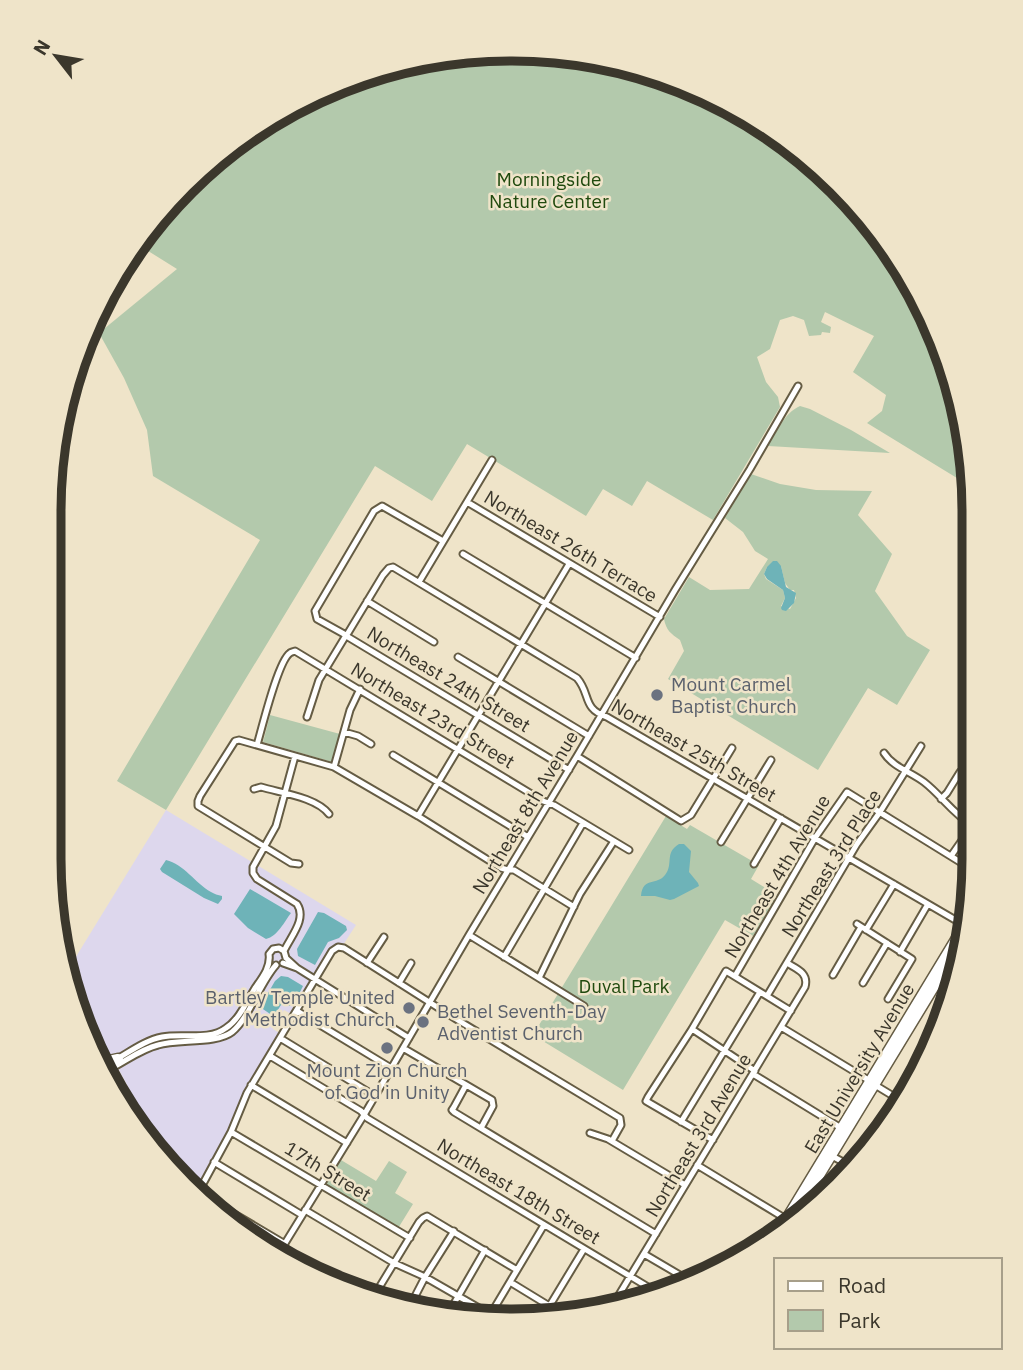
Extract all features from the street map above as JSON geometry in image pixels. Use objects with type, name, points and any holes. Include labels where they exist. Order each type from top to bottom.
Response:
[{"type":"highway","points":[[110,1061],[118,1059]]},
{"type":"main road","name":"East University Avenue","points":[[800,1204],[953,947]]},
{"type":"main road","name":"East University Avenue","points":[[938,974],[950,957]]},
{"type":"street","name":"Northeast 8th Avenue","points":[[283,1246],[750,469],[797,386]]},
{"type":"street","points":[[419,582],[492,460]]},
{"type":"street","name":"Northeast 26th Terrace","points":[[467,502],[660,617]]},
{"type":"street","name":"Northeast 24th Street","points":[[443,541],[383,506],[374,510],[315,611],[317,618],[569,770]]},
{"type":"street","points":[[463,554],[636,658]]},
{"type":"street","points":[[418,816],[569,564]]},
{"type":"street","name":"Northeast 25th Street","points":[[367,601],[383,575],[390,568],[398,570],[577,678],[583,686],[589,706],[601,715],[958,919]]},
{"type":"street","points":[[307,717],[324,668],[367,601],[434,642]]},
{"type":"street","name":"Northeast 23rd Street","points":[[269,703],[286,658],[292,651],[298,653],[629,850]]},
{"type":"street","points":[[458,657],[589,736]]},
{"type":"street","points":[[334,767],[354,701],[360,690]]},
{"type":"street","points":[[257,745],[269,703],[262,701]]},
{"type":"street","points":[[344,732],[371,744]]},
{"type":"street","points":[[299,864],[291,863],[198,806],[200,796],[235,741],[334,767],[574,907]]},
{"type":"street","name":"Northeast 3rd Place","points":[[766,996],[849,858],[921,746]]},
{"type":"street","points":[[577,756],[681,821],[691,815],[732,748]]},
{"type":"street","points":[[884,753],[888,760],[925,783],[962,819]]},
{"type":"street","points":[[393,755],[528,837]]},
{"type":"street","points":[[113,1068],[154,1046],[224,1030],[232,1024],[279,962],[282,949],[300,922],[302,913],[297,904],[257,878],[253,867],[276,826],[295,756]]},
{"type":"street","points":[[722,842],[771,760]]},
{"type":"street","points":[[941,799],[960,772]]},
{"type":"street","points":[[254,789],[261,788],[314,802],[323,806],[329,814]]},
{"type":"street","name":"Northeast 4th Avenue","points":[[681,1122],[646,1101],[726,971],[735,976],[815,838],[846,792],[880,812]]},
{"type":"street","points":[[880,812],[962,863]]},
{"type":"street","points":[[754,864],[781,818]]},
{"type":"street","points":[[504,957],[583,823]]},
{"type":"street","points":[[951,856],[962,840]]},
{"type":"street","points":[[539,978],[574,907],[614,841]]},
{"type":"street","points":[[833,975],[861,927],[894,884]]},
{"type":"street","points":[[900,952],[928,904]]},
{"type":"street","points":[[861,927],[912,959],[888,999]]},
{"type":"street","points":[[469,935],[584,1006]]},
{"type":"street","points":[[367,964],[384,937]]},
{"type":"street","points":[[863,983],[887,943]]},
{"type":"street","points":[[202,1185],[231,1132],[251,1085],[332,951],[338,947],[344,948],[622,1120],[612,1141]]},
{"type":"street","points":[[282,949],[274,949],[269,957],[296,968],[409,1038]]},
{"type":"street","points":[[399,983],[411,963]]},
{"type":"street","name":"Northeast 3rd Avenue","points":[[619,1295],[807,982],[803,973],[787,963]]},
{"type":"street","points":[[938,974],[945,977]]},
{"type":"street","points":[[735,976],[791,1011]]},
{"type":"street","points":[[713,1140],[681,1122],[760,992]]},
{"type":"street","points":[[298,1011],[391,1068]]},
{"type":"street","points":[[781,1027],[894,1096]]},
{"type":"street","points":[[692,1029],[844,1130]]},
{"type":"street","points":[[112,1065],[155,1039],[187,1038]]},
{"type":"street","points":[[280,1038],[375,1096]]},
{"type":"street","points":[[403,1048],[492,1100],[493,1106],[481,1128]]},
{"type":"street","name":"Northeast 18th Street","points":[[270,1056],[361,1111],[367,1118],[649,1287]]},
{"type":"street","points":[[251,1085],[347,1143]]},
{"type":"street","points":[[466,1085],[452,1110],[656,1234]]},
{"type":"street","name":"17th Street","points":[[231,1132],[410,1238]]},
{"type":"street","points":[[590,1133],[612,1141],[685,1185]]},
{"type":"street","points":[[830,1153],[844,1162]]},
{"type":"street","points":[[214,1162],[476,1307]]},
{"type":"street","points":[[697,1165],[782,1219]]},
{"type":"street","points":[[379,1288],[419,1222],[427,1216],[517,1270]]},
{"type":"street","points":[[494,1308],[544,1225]]},
{"type":"street","points":[[414,1298],[454,1231]]},
{"type":"street","points":[[510,1282],[549,1306],[584,1248]]},
{"type":"street","points":[[453,1305],[485,1250]]},
{"type":"street","points":[[644,1254],[678,1276]]},
{"type":"shaded area","points":[[166,810],[356,925],[343,945],[332,947],[293,1015],[284,1010],[273,1029],[281,1034],[199,1183],[151,1128],[92,1020],[74,961]]},
{"type":"shaded area","points":[[236,1215],[280,1242],[261,1233]]},
{"type":"green space","name":"Morningside Nature Center","points":[[482,62],[541,62],[628,77],[656,85],[711,108],[762,137],[786,154],[830,193],[869,237],[915,312],[938,367],[953,424],[961,480],[867,423],[882,411],[886,395],[853,372],[874,336],[825,312],[821,322],[831,327],[830,333],[822,332],[821,335],[809,336],[804,320],[793,316],[780,320],[770,349],[757,357],[766,382],[778,397],[780,407],[713,520],[647,481],[632,506],[603,489],[586,516],[467,444],[432,501],[375,466],[166,810],[117,781],[260,540],[153,476],[147,430],[124,378],[99,333],[177,269],[145,249],[193,193],[237,154],[261,137],[339,96],[367,85],[424,70]]},
{"type":"green space","points":[[800,406],[851,430],[890,453],[768,446],[785,418]]},
{"type":"green space","points":[[751,474],[780,484],[816,490],[872,491],[858,515],[892,554],[875,591],[907,636],[930,650],[897,705],[868,688],[818,770],[668,679],[684,651],[680,640],[669,631],[664,619],[689,577],[710,590],[749,589],[768,559],[755,551],[743,532],[725,518]],"holes":[[[781,566],[785,583],[790,590],[794,590],[796,598],[790,609],[781,606],[785,598],[783,590],[766,579],[764,574],[767,567]]]},
{"type":"green space","points":[[270,715],[340,734],[332,762],[263,742]]},
{"type":"green space","name":"Duval Park","points":[[666,816],[687,829],[690,825],[759,865],[751,879],[777,895],[753,936],[725,920],[623,1090],[533,1035]]},
{"type":"green space","points":[[341,1160],[376,1181],[389,1161],[407,1172],[395,1193],[413,1204],[397,1230],[325,1186]]},
{"type":"water","points":[[773,561],[777,561],[781,566],[786,587],[796,593],[794,603],[786,611],[781,608],[785,598],[783,590],[764,574]]},
{"type":"water","points":[[679,844],[684,844],[691,851],[689,872],[699,886],[670,900],[641,896],[647,883],[662,878],[668,871],[670,855]]},
{"type":"water","points":[[166,860],[178,865],[205,888],[222,896],[222,899],[218,904],[204,898],[162,872],[160,869]]},
{"type":"water","points":[[250,889],[291,913],[277,932],[266,939],[248,928],[234,914]]},
{"type":"water","points":[[318,912],[346,926],[347,930],[339,938],[328,942],[315,965],[298,956],[297,949]]},
{"type":"water","points":[[281,976],[303,986],[290,1006],[281,1005],[273,1016],[260,1007],[275,981]]},
{"type":"place","name":"Mount Carmel Baptist Church","points":[[657,695]]},
{"type":"place","name":"Bartley Temple United Methodist Church","points":[[409,1008]]},
{"type":"place","name":"Bethel Seventh-Day Adventist Church","points":[[423,1022]]},
{"type":"place","name":"Mount Zion Church of God in Unity","points":[[387,1048]]}]
